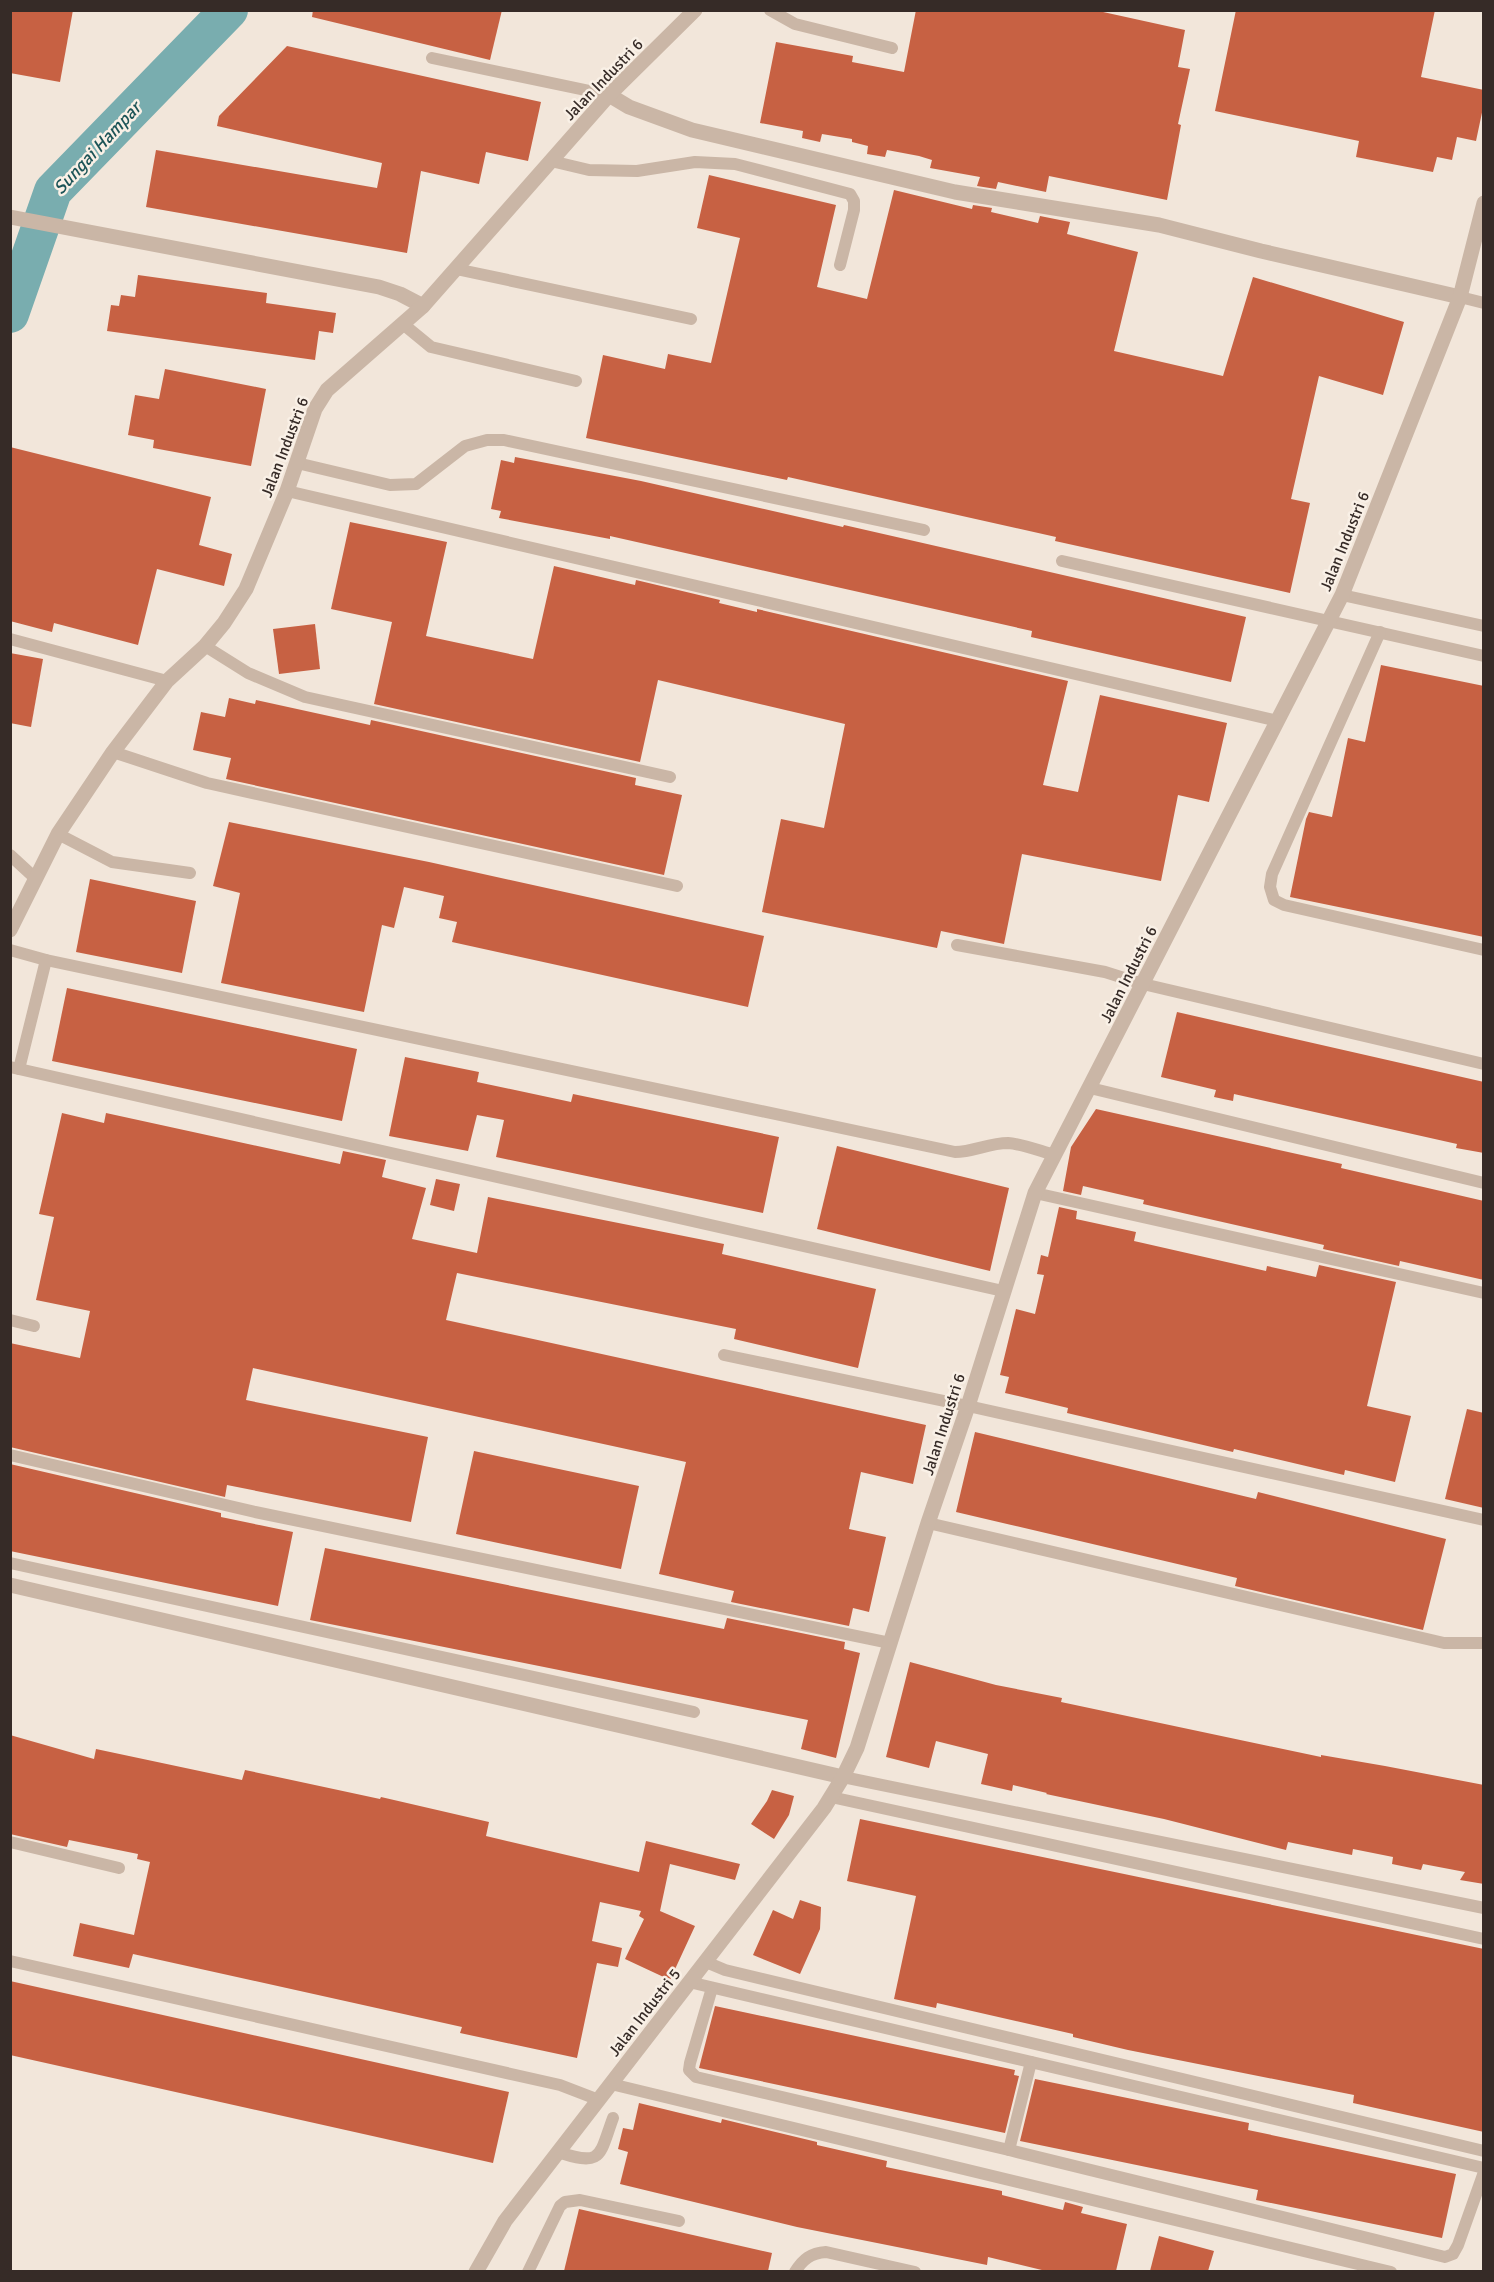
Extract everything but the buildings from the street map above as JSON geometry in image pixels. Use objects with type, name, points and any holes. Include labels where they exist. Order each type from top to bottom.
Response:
[{"type":"street","name":"Jalan Industri 6","points":[[10,930],[58,834],[113,752],[167,681],[205,646],[224,623],[246,589],[287,491],[315,409],[327,390],[423,306],[609,95],[695,10]]},
{"type":"street","points":[[609,95],[638,111],[692,130],[955,192],[1159,225],[1460,297]]},
{"type":"street","name":"Jalan Industri 6","points":[[843,1777],[857,1748],[1035,1193],[1342,595],[1460,297],[1484,203]]},
{"type":"street","points":[[15,218],[379,287],[400,294],[423,306]]},
{"type":"street","points":[[10,1585],[843,1777]]},
{"type":"street","name":"Jalan Industri 5","points":[[480,2271],[505,2221],[831,1797],[843,1777]]},
{"type":"lane","points":[[770,10],[795,24],[892,48]]},
{"type":"lane","points":[[432,58],[609,95]]},
{"type":"lane","points":[[551,161],[589,170],[637,171],[695,162],[725,163],[850,194],[854,201],[854,210],[840,265]]},
{"type":"lane","points":[[456,269],[691,319]]},
{"type":"lane","points":[[1460,297],[1484,303]]},
{"type":"lane","points":[[403,324],[430,347],[576,381]]},
{"type":"lane","points":[[297,463],[390,485],[404,486],[416,484],[465,446],[487,440],[504,440],[924,530]]},
{"type":"lane","points":[[287,491],[1278,721]]},
{"type":"lane","points":[[1062,561],[1484,656]]},
{"type":"lane","points":[[1342,595],[1484,626]]},
{"type":"lane","points":[[1380,632],[1272,874],[1270,887],[1274,900],[1284,905],[1484,950]]},
{"type":"lane","points":[[10,639],[167,681]]},
{"type":"lane","points":[[205,646],[248,673],[305,697],[670,777]]},
{"type":"lane","points":[[113,752],[207,783],[677,886]]},
{"type":"lane","points":[[58,834],[112,862],[190,873]]},
{"type":"lane","points":[[10,855],[35,878]]},
{"type":"lane","points":[[957,945],[1105,972],[1143,984],[1484,1064]]},
{"type":"lane","points":[[10,950],[46,960],[955,1152],[970,1152],[989,1145],[1010,1143],[1055,1155]]},
{"type":"lane","points":[[46,960],[15,1068],[1004,1291]]},
{"type":"lane","points":[[1090,1088],[1484,1183]]},
{"type":"lane","points":[[1035,1193],[1484,1293]]},
{"type":"lane","points":[[10,1320],[33,1326]]},
{"type":"lane","points":[[724,1355],[968,1406],[1484,1520]]},
{"type":"lane","points":[[10,1455],[255,1512],[890,1643]]},
{"type":"lane","points":[[928,1523],[1444,1643],[1484,1643]]},
{"type":"lane","points":[[10,1563],[694,1712]]},
{"type":"lane","points":[[843,1777],[1484,1908]]},
{"type":"lane","points":[[831,1797],[1484,1939]]},
{"type":"lane","points":[[10,1842],[119,1868]]},
{"type":"lane","points":[[10,1961],[560,2085],[599,2100]]},
{"type":"lane","points":[[705,1962],[737,1972],[1484,2151]]},
{"type":"lane","points":[[689,1982],[1484,2170],[1458,2245],[1453,2254],[1445,2257],[1009,2150],[696,2077],[689,2070],[690,2063],[712,1988]]},
{"type":"lane","points":[[1009,2150],[1031,2062]]},
{"type":"lane","points":[[610,2084],[1391,2271]]},
{"type":"lane","points":[[558,2152],[587,2160],[596,2157],[613,2118]]},
{"type":"lane","points":[[528,2271],[560,2206],[565,2202],[580,2200],[679,2221]]},
{"type":"lane","points":[[795,2271],[803,2259],[826,2252],[915,2271]]},
{"type":"waterway","name":"Sungai Hampar","points":[[10,314],[53,191],[229,10]]}]
